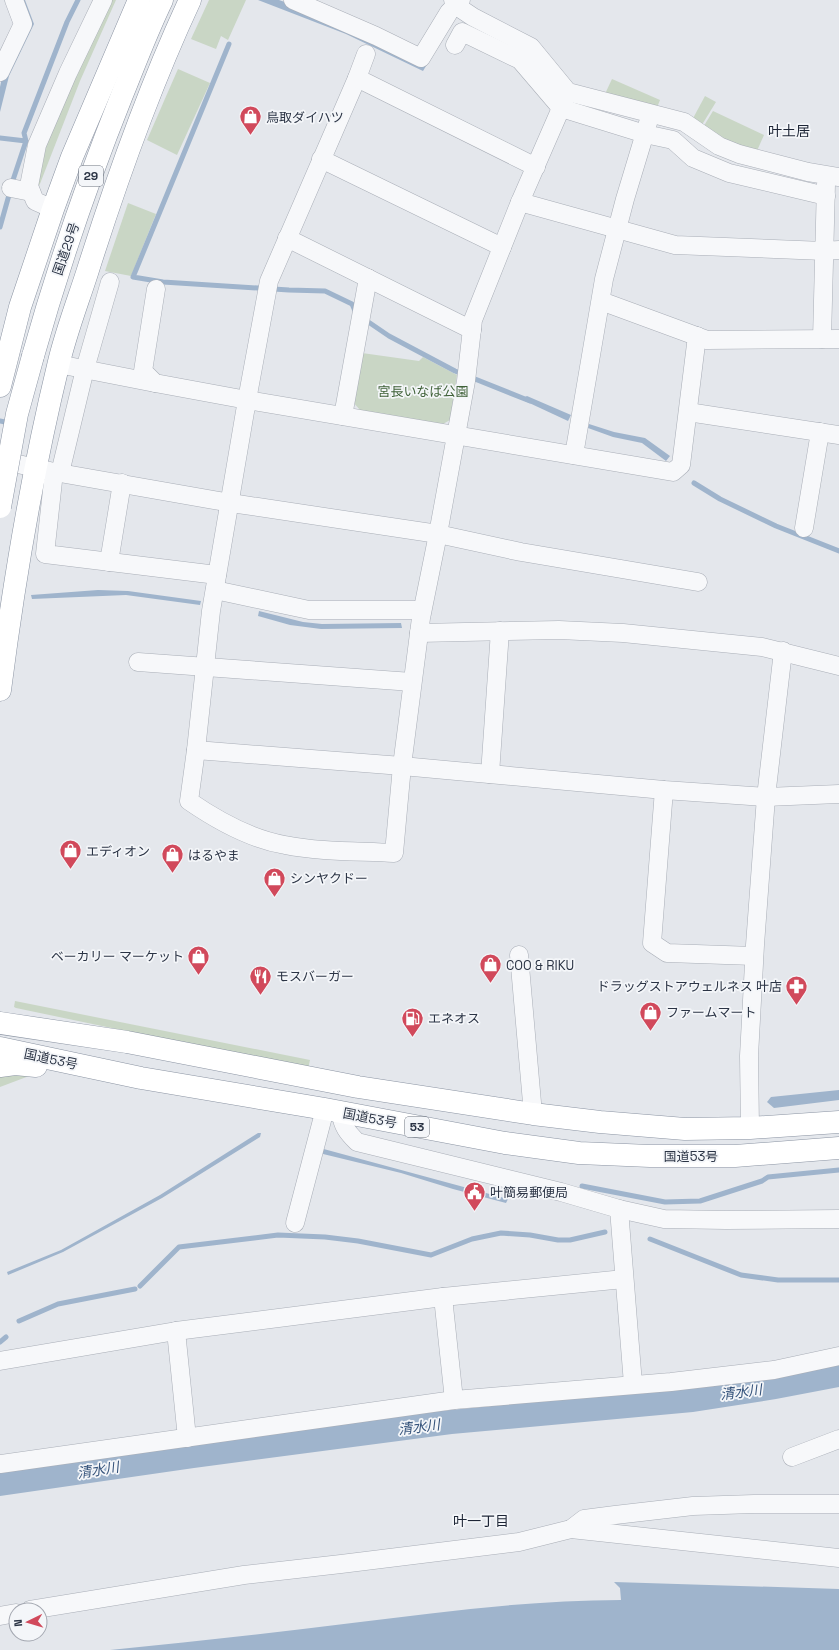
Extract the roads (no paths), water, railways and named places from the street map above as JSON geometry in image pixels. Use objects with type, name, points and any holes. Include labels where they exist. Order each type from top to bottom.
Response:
[{"type":"highway","points":[[0,386],[20,307],[52,209],[72,157],[139,0]]},
{"type":"highway","name":"国道29号","points":[[0,507],[17,414],[48,303],[100,148],[162,0]]},
{"type":"highway","points":[[0,690],[50,471],[58,364],[103,222],[124,162],[171,41],[190,0]]},
{"type":"highway","points":[[0,1007],[29,1027]]},
{"type":"highway","name":"国道53号","points":[[0,1023],[127,1042],[358,1087],[533,1114],[600,1122],[685,1129],[750,1128],[839,1122]]},
{"type":"highway","name":"国道53号","points":[[0,1048],[141,1078],[333,1111],[505,1143],[579,1153],[650,1156],[735,1156],[839,1148]]},
{"type":"highway","points":[[0,1066],[15,1064],[141,1078]]},
{"type":"street","points":[[0,72],[23,24],[14,0]]},
{"type":"street","points":[[52,209],[35,201],[29,186],[37,145],[68,73],[103,0]]},
{"type":"street","points":[[293,0],[376,36],[421,58],[457,1],[461,9],[473,17],[531,47],[565,100],[651,113],[684,122],[719,146],[739,154],[808,172],[833,176],[826,196],[831,250],[831,339],[707,340],[601,301]]},
{"type":"street","points":[[455,44],[462,32],[520,60],[565,100],[645,134],[673,140],[693,158],[729,173],[826,196]]},
{"type":"street","points":[[366,54],[269,281],[211,611],[189,801],[214,818],[242,832],[284,845],[304,848],[394,853],[402,766],[422,610],[438,534],[466,381],[473,320],[520,202],[565,100]]},
{"type":"street","points":[[357,78],[536,167]]},
{"type":"street","points":[[574,455],[604,279],[625,199],[651,113]]},
{"type":"street","points":[[321,159],[502,247]]},
{"type":"street","points":[[11,188],[31,192]]},
{"type":"street","points":[[520,202],[675,245],[831,250]]},
{"type":"street","points":[[287,238],[472,330]]},
{"type":"street","points":[[343,416],[368,278]]},
{"type":"street","points":[[110,282],[85,369],[50,471],[45,554],[109,562],[216,582],[315,610],[422,610]]},
{"type":"street","points":[[155,383],[143,371],[156,289]]},
{"type":"street","points":[[58,364],[247,400],[673,472],[682,466],[697,336]]},
{"type":"street","points":[[688,412],[839,435]]},
{"type":"street","points":[[804,528],[820,432]]},
{"type":"street","points":[[0,460],[50,471],[231,503],[438,534],[520,552],[698,582]]},
{"type":"street","points":[[109,562],[122,483]]},
{"type":"street","points":[[419,633],[559,630],[623,633],[762,647],[839,666]]},
{"type":"street","points":[[490,774],[500,631]]},
{"type":"street","points":[[750,1128],[749,1056],[754,956],[766,797],[783,651]]},
{"type":"street","points":[[138,662],[412,682]]},
{"type":"street","points":[[196,750],[402,766],[664,790],[766,797],[839,794]]},
{"type":"street","points":[[664,790],[652,942],[667,953],[754,956]]},
{"type":"street","points":[[519,955],[533,1114]]},
{"type":"street","points":[[333,1111],[357,1142],[561,1192],[619,1209],[664,1219],[839,1219]]},
{"type":"street","points":[[295,1223],[333,1111]]},
{"type":"street","points":[[619,1209],[633,1384]]},
{"type":"street","points":[[0,1361],[176,1331],[443,1297],[624,1279]]},
{"type":"street","points":[[443,1297],[454,1400]]},
{"type":"street","points":[[176,1331],[187,1438]]},
{"type":"street","points":[[0,1464],[454,1400],[671,1382],[774,1370],[839,1356]]},
{"type":"street","points":[[792,1457],[839,1439]]},
{"type":"street","points":[[571,1529],[584,1519],[693,1506],[839,1504]]},
{"type":"street","points":[[48,1607],[244,1574],[341,1564],[519,1542],[571,1529],[839,1558]]},
{"type":"water","points":[[18,0],[25,0],[34,24],[9,76],[0,112],[0,87]]},
{"type":"water","points":[[258,0],[279,0],[299,7],[422,62],[454,12],[459,14],[457,18],[455,18],[423,71],[346,34]]},
{"type":"water","points":[[527,396],[571,415],[568,421],[525,401],[525,397]]},
{"type":"water","points":[[589,424],[614,432],[645,438],[670,456],[666,461],[642,443],[613,437],[588,428]]},
{"type":"water","points":[[98,590],[128,591],[201,601],[200,605],[126,595],[32,599],[31,595]]},
{"type":"water","points":[[259,611],[303,622],[322,624],[401,623],[402,628],[321,629],[290,625],[258,616]]},
{"type":"water","points":[[839,1090],[839,1100],[774,1108],[767,1102],[771,1097]]},
{"type":"water","points":[[258,1133],[261,1133],[260,1137],[162,1198],[63,1252],[8,1275],[7,1272],[61,1250],[160,1195]]},
{"type":"water","points":[[320,1148],[508,1199],[506,1203],[401,1173],[319,1153]]},
{"type":"water","name":"清水川","points":[[839,1363],[839,1387],[776,1399],[693,1412],[452,1434],[194,1468],[0,1496],[0,1471],[440,1411],[563,1399]]},
{"type":"water","points":[[614,1582],[839,1589],[839,1650],[110,1650],[486,1607],[554,1602],[621,1600],[620,1588]]},
{"type":"waterway","points":[[12,183],[26,141],[24,133],[67,22],[78,0]]},
{"type":"waterway","points":[[229,44],[133,277],[163,282],[325,291],[352,304],[356,313]]},
{"type":"waterway","points":[[0,138],[26,141]]},
{"type":"waterway","points":[[0,227],[9,195]]},
{"type":"waterway","points":[[364,319],[389,336],[455,371],[530,401]]},
{"type":"waterway","points":[[0,421],[10,423]]},
{"type":"waterway","points":[[694,483],[720,499],[776,526],[839,551]]},
{"type":"waterway","points":[[582,1186],[665,1202],[700,1201],[762,1181],[768,1177],[839,1170]]},
{"type":"waterway","points":[[140,1286],[179,1247],[278,1235],[325,1237],[358,1241],[431,1255],[472,1239],[501,1233],[530,1235],[558,1240],[570,1240],[605,1232]]},
{"type":"waterway","points":[[650,1239],[741,1275],[778,1280],[839,1280]]},
{"type":"waterway","points":[[19,1321],[58,1304],[135,1289]]},
{"type":"waterway","points":[[0,1342],[6,1337]]},
{"type":"place","name":"鳥取ダイハツ","points":[[250,136]]},
{"type":"place","name":"エディオン","points":[[70,870]]},
{"type":"place","name":"はるやま","points":[[172,874]]},
{"type":"place","name":"シンヤクドー","points":[[274,898]]},
{"type":"place","name":"ベーカリー マーケット","points":[[199,976]]},
{"type":"place","name":"COO & RIKU","points":[[490,984]]},
{"type":"place","name":"モスバーガー","points":[[261,996]]},
{"type":"place","name":"ドラッグストアウェルネス 叶店","points":[[797,1006]]},
{"type":"place","name":"ファームマート","points":[[650,1032]]},
{"type":"place","name":"エネオス","points":[[413,1038]]},
{"type":"place","name":"叶簡易郵便局","points":[[475,1212]]},
{"type":"district","name":"叶土居","points":[[789,131]]},
{"type":"district","name":"叶一丁目","points":[[481,1521]]},
{"type":"park label","name":"宮長いなば公園","points":[[423,391]]}]
